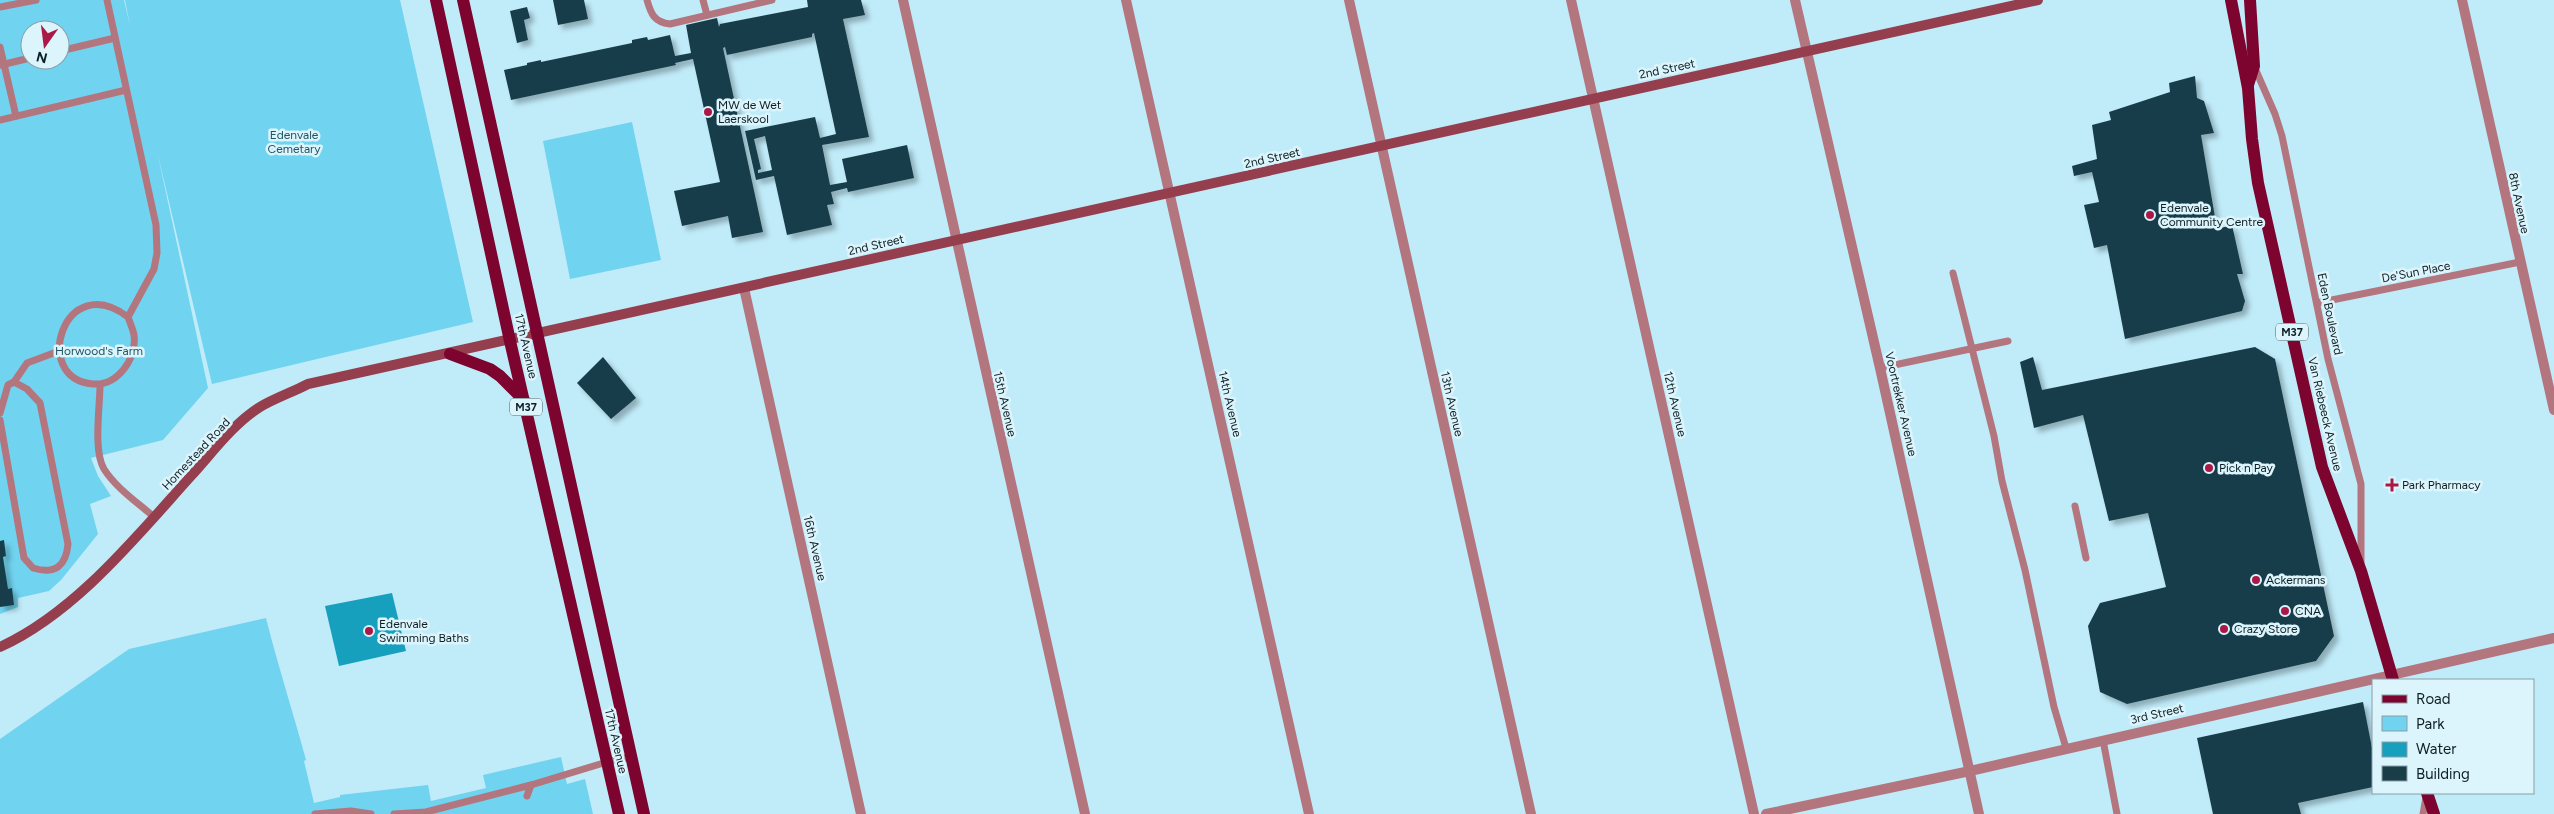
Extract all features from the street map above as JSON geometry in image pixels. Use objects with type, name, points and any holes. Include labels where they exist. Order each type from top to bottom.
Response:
[{"type":"main road","name":"17th Avenue","points":[[436,0],[510,341],[618,814]]},
{"type":"main road","name":"17th Avenue","points":[[463,0],[644,814]]},
{"type":"main road","name":"2nd Street","points":[[510,341],[2019,2],[2038,0]]},
{"type":"main road","name":"Van Riebeeck Avenue","points":[[2231,0],[2248,88],[2258,183],[2313,429],[2332,496],[2362,571],[2392,677]]},
{"type":"main road","name":"Van Riebeeck Avenue","points":[[2248,88],[2254,66],[2250,0]]},
{"type":"main road","name":"Homestead Road","points":[[0,647],[36,627],[69,605],[154,517],[226,437],[260,408],[308,384],[510,341]]},
{"type":"main road","points":[[450,354],[490,369],[500,376],[524,400]]},
{"type":"main road","points":[[2427,794],[2434,814]]},
{"type":"street","name":"15th Avenue","points":[[903,0],[955,240],[1085,814]]},
{"type":"street","name":"14th Avenue","points":[[1126,0],[1309,814]]},
{"type":"street","name":"13th Avenue","points":[[1349,0],[1531,814]]},
{"type":"street","name":"12th Avenue","points":[[1571,0],[1754,814]]},
{"type":"street","name":"Voortrekker Avenue","points":[[1794,0],[1880,368],[1979,814]]},
{"type":"street","name":"8th Avenue","points":[[2462,0],[2554,410]]},
{"type":"street","name":"16th Avenue","points":[[744,288],[861,814]]},
{"type":"street","name":"3rd Street","points":[[2392,677],[2554,638]]},
{"type":"street","name":"3rd Street","points":[[1766,814],[1970,771],[2066,748],[2372,681]]},
{"type":"lane","points":[[0,7],[36,0]]},
{"type":"lane","points":[[107,0],[156,225],[157,252],[154,269],[128,317]]},
{"type":"lane","points":[[648,0],[651,15],[660,23],[680,23],[772,0]]},
{"type":"lane","points":[[703,0],[707,15]]},
{"type":"lane","points":[[70,49],[115,38]]},
{"type":"lane","points":[[0,47],[2,64],[16,116]]},
{"type":"lane","points":[[2,64],[20,60]]},
{"type":"lane","name":"Eden Boulevard","points":[[2254,66],[2272,106],[2282,136],[2328,359],[2361,484],[2362,571]]},
{"type":"lane","points":[[0,120],[126,90]]},
{"type":"lane","name":"De'Sun Place","points":[[2316,303],[2520,262]]},
{"type":"lane","points":[[1953,274],[1994,436],[2002,481],[2025,570],[2054,706],[2066,748]]},
{"type":"lane","points":[[108,306],[128,317],[134,335],[132,354],[123,371],[100,385],[89,384],[69,373],[63,363],[58,341],[64,325],[75,312],[85,307],[108,306]]},
{"type":"lane","points":[[1880,368],[1973,350],[2008,341]]},
{"type":"lane","points":[[0,413],[8,385],[14,382],[19,371],[27,363],[59,351]]},
{"type":"lane","points":[[0,420],[24,558],[33,568],[49,571],[67,557],[68,544],[40,404],[27,389],[14,382]]},
{"type":"lane","points":[[100,385],[98,450],[103,468],[117,485],[154,517]]},
{"type":"lane","points":[[2075,506],[2086,558]]},
{"type":"lane","points":[[2103,740],[2117,814]]},
{"type":"lane","points":[[394,814],[426,812],[630,757]]},
{"type":"lane","points":[[527,796],[531,785]]},
{"type":"lane","points":[[2423,814],[2427,794]]},
{"type":"lane","points":[[315,814],[351,811],[371,814]]},
{"type":"green space","points":[[0,0],[124,0],[130,26],[125,0],[400,0],[473,322],[212,384],[157,151],[208,388],[163,440],[91,458],[98,476],[111,496],[90,504],[98,534],[61,580],[49,591],[18,598],[18,607],[0,614]]},
{"type":"green space","points":[[632,122],[661,260],[570,279],[543,141]]},
{"type":"green space","points":[[266,618],[306,760],[304,761],[314,803],[340,797],[340,795],[428,785],[431,801],[486,788],[483,775],[561,757],[567,784],[585,779],[593,814],[0,814],[0,739],[129,649]]},
{"type":"water","points":[[392,593],[406,651],[339,666],[325,606]]},
{"type":"building","points":[[553,0],[584,0],[588,19],[558,25]]},
{"type":"building","points":[[807,0],[861,0],[865,15],[843,19],[869,137],[822,145],[830,185],[847,182],[842,159],[907,145],[914,178],[848,192],[847,188],[831,192],[834,204],[827,205],[832,225],[787,235],[774,176],[756,180],[745,131],[815,117],[820,138],[836,134],[814,33],[812,37],[727,55],[725,47],[723,48],[763,232],[732,238],[728,216],[682,226],[674,191],[720,182],[693,59],[675,63],[676,65],[511,100],[504,70],[541,60],[541,62],[632,43],[632,40],[647,37],[648,40],[670,35],[675,56],[691,53],[686,25],[717,18],[719,27],[720,24],[808,7]],"holes":[[[765,136],[772,170],[758,173],[758,170],[761,169],[754,139]]]},
{"type":"building","points":[[527,7],[530,18],[524,20],[528,40],[517,43],[510,11]]},
{"type":"building","name":"Edenvale Community Centre","points":[[2195,76],[2197,98],[2204,101],[2214,133],[2201,135],[2217,229],[2232,225],[2243,274],[2237,274],[2245,301],[2242,311],[2125,339],[2107,245],[2094,248],[2084,205],[2099,202],[2092,172],[2074,176],[2072,166],[2097,159],[2092,125],[2111,120],[2109,112],[2170,92],[2169,83]]},
{"type":"building","points":[[2255,347],[2275,359],[2334,636],[2316,661],[2127,704],[2100,692],[2088,626],[2100,603],[2166,587],[2148,513],[2109,521],[2083,415],[2034,428],[2020,362],[2033,357],[2042,390]]},
{"type":"building","points":[[603,357],[636,398],[611,419],[577,383]]},
{"type":"building","points":[[4,540],[6,556],[3,557],[8,589],[12,588],[14,605],[0,607],[0,541]]},
{"type":"building","points":[[2363,702],[2372,748],[2372,787],[2298,803],[2301,814],[2213,814],[2197,738]]},
{"type":"place","name":"MW de Wet Laerskool","points":[[708,112]]},
{"type":"place","name":"Edenvale Community Centre","points":[[2150,215]]},
{"type":"place","name":"Pick n Pay","points":[[2209,468]]},
{"type":"place","name":"Park Pharmacy","points":[[2392,485]]},
{"type":"place","name":"Ackermans","points":[[2256,580]]},
{"type":"place","name":"CNA","points":[[2285,611]]},
{"type":"place","name":"Crazy Store","points":[[2224,629]]},
{"type":"place","name":"Edenvale Swimming Baths","points":[[369,631]]},
{"type":"park label","name":"Edenvale Cemetary","points":[[294,142]]},
{"type":"park label","name":"Horwood's Farm","points":[[99,351]]}]
